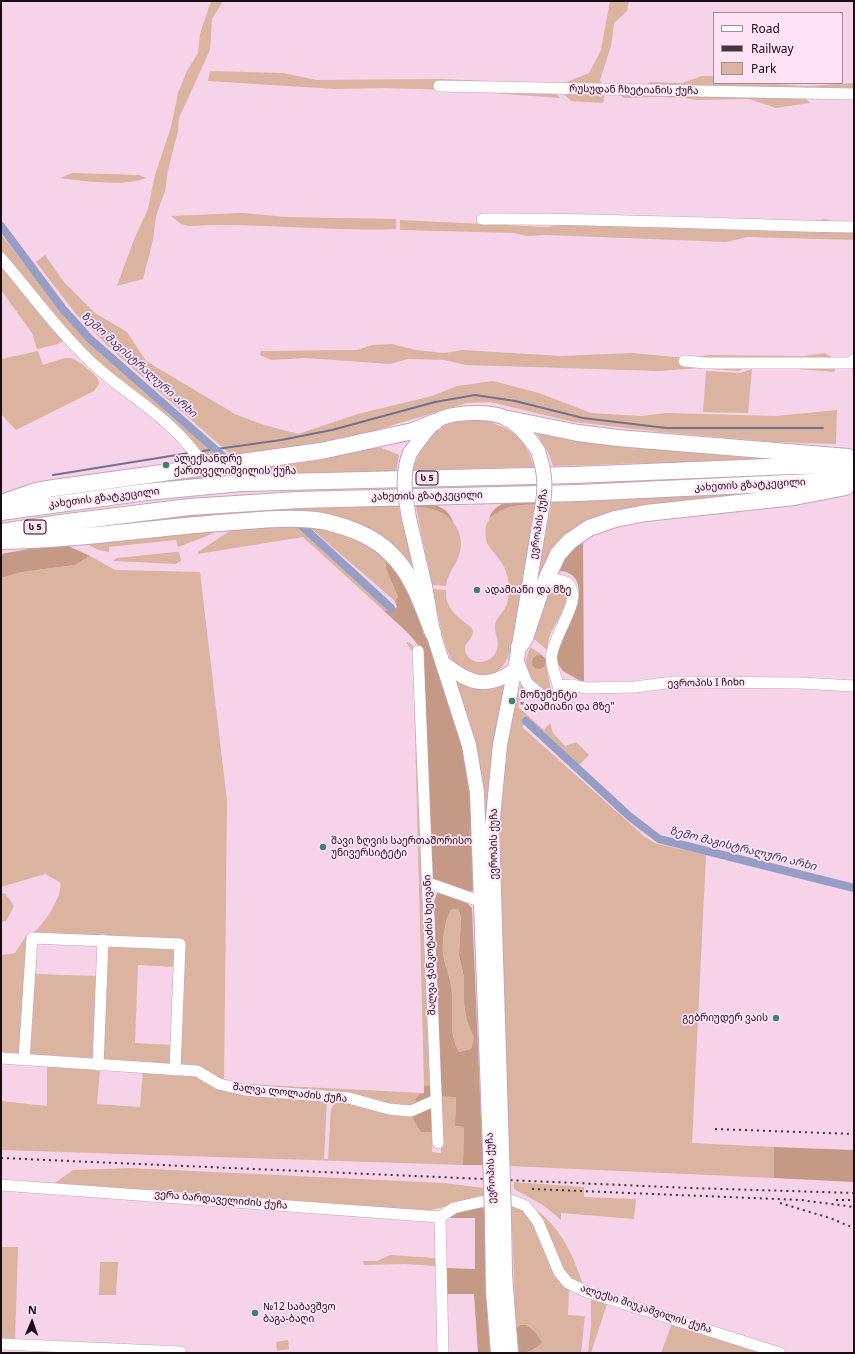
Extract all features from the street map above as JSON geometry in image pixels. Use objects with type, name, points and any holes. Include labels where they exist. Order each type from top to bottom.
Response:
[{"type":"highway","points":[[508,419],[578,433],[618,438],[851,458]]},
{"type":"highway","points":[[1,503],[36,491],[321,451],[413,431],[435,422]]},
{"type":"highway","name":"კახეთის გზატკეცილი","points":[[1,512],[146,492],[240,483],[589,475],[792,466],[851,458]]},
{"type":"highway","name":"კახეთის გზატკეცილი","points":[[1,532],[189,507],[298,500],[578,493],[854,480]]},
{"type":"highway","points":[[516,659],[558,554],[570,541],[589,528],[615,519],[646,513],[802,496],[854,485]]},
{"type":"highway","points":[[1,541],[30,540],[212,524],[294,520],[326,522],[355,530],[380,544],[391,553],[407,572],[433,633]]},
{"type":"highway","points":[[30,540],[68,522]]},
{"type":"main road","name":"ევროპის ქუჩა","points":[[496,1151],[477,792],[470,745],[433,633],[425,586],[409,518],[404,489],[405,466],[410,453],[435,422],[463,414],[480,413],[508,419],[527,435],[538,452],[544,472],[545,494],[500,744],[492,828],[498,1217],[505,1274],[511,1353]]},
{"type":"main road","points":[[442,662],[464,679],[477,682],[490,682],[503,678],[516,659]]},
{"type":"main road","name":"ევროპის ქუჩა","points":[[498,1217],[493,1291],[498,1353]]},
{"type":"street","name":"რუსუდან ჩხეტიანის ქუჩა","points":[[439,86],[854,94]]},
{"type":"street","points":[[482,219],[567,218],[730,225],[854,227]]},
{"type":"street","points":[[1,258],[74,344],[100,370],[182,436],[204,467]]},
{"type":"street","points":[[684,361],[706,363],[850,363],[854,359]]},
{"type":"street","name":"კახეთის გზატკეცილი","points":[[1,498],[36,491]]},
{"type":"street","points":[[1,546],[30,540]]},
{"type":"street","points":[[516,659],[527,683],[546,699],[554,698],[559,693],[559,686],[553,669],[552,654],[571,604],[573,594],[568,583],[560,579],[554,579],[544,586]]},
{"type":"street","name":"შალვა ჭანკოტაძის ხეივანი","points":[[418,651],[438,1143]]},
{"type":"street","name":"ევროპის I ჩიხი","points":[[559,686],[571,685],[586,688],[698,682],[854,686]]},
{"type":"street","points":[[428,883],[482,902]]},
{"type":"street","points":[[24,1060],[32,938],[180,944],[175,1070]]},
{"type":"street","points":[[98,1065],[103,940]]},
{"type":"street","name":"შალვა ლოლაძის ქუჩა","points":[[1,1058],[197,1071],[219,1084],[245,1090],[349,1098],[389,1109],[411,1111],[436,1100]]},
{"type":"street","name":"ვერა ბარდაველიძის ქუჩა","points":[[1,1185],[440,1217]]},
{"type":"street","name":"ალექსი შიუკაშვილის ქუჩა","points":[[440,1217],[454,1208],[480,1202],[509,1199],[526,1206],[538,1222],[559,1272],[568,1283],[587,1292],[780,1353]]},
{"type":"street","points":[[440,1217],[443,1353]]},
{"type":"street","points":[[1,1344],[181,1352]]},
{"type":"green space","points":[[211,1],[223,1],[212,19],[210,50],[179,118],[178,131],[168,170],[165,191],[156,216],[153,240],[143,279],[117,286],[135,237],[148,209],[155,175],[171,127],[178,93],[187,71],[198,53],[200,34]]},
{"type":"green space","points":[[610,1],[629,1],[627,11],[614,23],[611,46],[600,80],[606,90],[603,103],[571,101],[558,89],[569,81],[589,73],[601,50]]},
{"type":"green space","points":[[210,71],[283,73],[317,80],[440,79],[513,82],[549,86],[560,98],[451,90],[383,88],[335,89],[208,81]]},
{"type":"green space","points":[[702,76],[713,76],[713,84],[778,84],[805,86],[854,83],[854,95],[803,96],[810,103],[776,108],[749,99],[697,100],[660,97],[623,98],[616,89],[630,83],[644,86],[650,82],[682,83]]},
{"type":"green space","points":[[72,173],[139,175],[146,178],[137,181],[116,183],[60,178]]},
{"type":"green space","points":[[242,213],[287,217],[396,219],[396,229],[370,230],[241,225],[189,226],[181,224],[171,216]]},
{"type":"green space","points":[[825,219],[842,224],[854,225],[854,240],[748,237],[726,242],[546,235],[527,236],[514,233],[400,230],[400,220],[547,227],[580,223],[804,223]]},
{"type":"green space","points":[[1,234],[80,334],[211,450],[216,459],[210,459],[202,453],[119,382],[68,333],[1,252]]},
{"type":"green space","points":[[45,255],[64,282],[95,313],[127,332],[146,361],[235,414],[264,425],[298,434],[358,414],[432,396],[457,386],[493,381],[539,393],[591,413],[641,416],[666,413],[776,416],[837,410],[836,444],[775,442],[661,432],[574,422],[490,402],[467,403],[363,434],[300,446],[231,455],[110,348],[76,314],[36,262]]},
{"type":"green space","points":[[1,262],[63,341],[58,344],[37,349],[32,333],[1,290]]},
{"type":"green space","points":[[392,344],[416,350],[444,353],[462,350],[562,356],[632,353],[686,358],[710,355],[803,356],[825,353],[838,361],[834,372],[753,365],[738,371],[701,368],[659,371],[466,365],[444,360],[408,359],[390,364],[305,358],[271,360],[260,355],[261,351],[357,350],[372,345]]},
{"type":"green space","points":[[38,351],[43,365],[63,359],[72,359],[82,364],[95,375],[99,384],[94,391],[16,430],[1,414],[1,359]]},
{"type":"green space","points":[[752,369],[748,413],[703,412],[706,371],[740,373]]},
{"type":"green space","points":[[479,419],[507,429],[521,440],[526,447],[534,467],[412,470],[423,446],[436,431],[453,422]]},
{"type":"green space","points":[[535,431],[813,458],[553,466],[549,454]]},
{"type":"green space","points":[[375,445],[399,455],[396,471],[234,476],[60,495],[342,453]]},
{"type":"green space","points":[[810,490],[615,512],[550,559],[536,581],[553,497]]},
{"type":"green space","points":[[397,502],[416,574],[396,550],[301,513],[246,513],[79,529],[79,525],[144,518]]},
{"type":"green space","points":[[535,504],[512,646],[506,661],[499,670],[490,674],[473,674],[459,669],[452,660],[448,651],[433,589],[446,590],[447,599],[454,613],[472,629],[472,636],[465,646],[468,657],[478,662],[483,662],[493,657],[498,645],[495,625],[507,604],[509,588],[508,577],[504,567],[487,543],[485,534],[486,525],[500,510],[514,506]]},
{"type":"green space","points":[[416,507],[437,509],[445,514],[454,523],[460,534],[460,552],[448,577],[446,586],[432,585]]},
{"type":"green space","points":[[297,525],[392,611],[383,610],[303,537],[198,554],[198,552],[234,528]]},
{"type":"green space","points":[[307,525],[363,538],[393,564],[392,582],[398,597],[395,601]]},
{"type":"green space","points":[[227,526],[207,536],[178,547],[176,540],[109,547],[109,552],[99,550],[79,541]]},
{"type":"green space","points":[[179,552],[181,561],[176,564],[113,561],[117,558]]},
{"type":"green space","points":[[90,556],[115,570],[200,572],[227,801],[224,1083],[424,1093],[419,1094],[415,1100],[418,1107],[401,1108],[360,1098],[320,1093],[240,1087],[219,1082],[203,1072],[191,1069],[176,1068],[181,942],[30,936],[23,1057],[1,1056],[1,955],[15,953],[26,936],[38,929],[50,913],[59,895],[61,883],[45,874],[1,887],[1,578],[22,572],[75,565]]},
{"type":"green space","points":[[557,582],[566,588],[567,594],[565,606],[549,637],[547,650],[533,638],[547,589]]},
{"type":"green space","points":[[406,642],[410,643],[415,648],[431,1086],[424,1086],[413,653]]},
{"type":"green space","points":[[530,647],[544,656],[534,656],[542,669],[546,664],[551,690],[549,693],[540,690],[535,686],[526,672],[525,663]]},
{"type":"green space","points":[[456,682],[480,688],[505,684],[486,833]]},
{"type":"green space","points":[[521,683],[531,692],[518,707],[544,730],[550,723],[553,733],[565,746],[576,742],[589,755],[578,766],[528,720],[522,727],[645,837],[655,843],[706,855],[692,1143],[774,1147],[774,1178],[509,1166],[500,824],[505,753]]},
{"type":"green space","points":[[5,893],[14,906],[6,921],[1,922],[1,894]]},
{"type":"green space","points":[[452,909],[458,909],[461,917],[459,955],[464,978],[464,1003],[467,1021],[474,1038],[471,1049],[459,1052],[453,1036],[451,986],[443,953],[444,930]]},
{"type":"green space","points":[[35,940],[101,943],[96,1063],[26,1058]],"holes":[[[37,944],[97,945],[96,976],[36,974]]]},
{"type":"green space","points":[[105,944],[178,946],[173,1067],[99,1063]],"holes":[[[138,965],[175,967],[172,1045],[135,1043]]]},
{"type":"green space","points":[[47,1066],[100,1069],[97,1104],[140,1107],[143,1070],[196,1073],[217,1086],[327,1098],[324,1159],[328,1159],[331,1109],[337,1100],[412,1113],[433,1132],[432,1152],[441,1153],[439,1096],[456,1096],[455,1126],[464,1127],[463,1165],[1,1150],[1,1101],[47,1106]]},
{"type":"green space","points":[[130,1168],[444,1183],[484,1188],[501,1195],[430,1210],[365,1209],[55,1183],[73,1170]]},
{"type":"green space","points":[[514,1182],[584,1187],[584,1197],[636,1199],[634,1219],[561,1213],[561,1220],[543,1205],[514,1189]]},
{"type":"green space","points":[[511,1203],[525,1210],[569,1288],[568,1315],[585,1316],[581,1353],[526,1353],[535,1349],[516,1330]]},
{"type":"green space","points":[[537,1210],[554,1227],[566,1244],[584,1287],[568,1276],[563,1270]]},
{"type":"green space","points":[[1,1247],[18,1247],[15,1341],[1,1340]]},
{"type":"green space","points":[[390,1255],[435,1258],[435,1266],[405,1264],[364,1265],[363,1261],[377,1261]]},
{"type":"green space","points":[[100,1262],[118,1262],[116,1295],[99,1295]]},
{"type":"green space","points":[[591,1297],[608,1301],[591,1353],[588,1353],[591,1325]]},
{"type":"green space","points":[[672,1323],[770,1353],[661,1353]]},
{"type":"green space","points":[[288,1340],[289,1349],[277,1351],[276,1342]]},
{"type":"shaded area","points":[[536,497],[535,504],[505,509],[499,511],[489,519],[492,512],[502,504],[515,500]]},
{"type":"shaded area","points":[[414,501],[426,502],[438,506],[448,513],[453,523],[446,515],[437,510],[416,507]]},
{"type":"shaded area","points":[[583,539],[584,683],[563,671],[555,660],[563,630],[577,602],[579,589],[576,579],[573,576],[563,571],[556,571],[567,553]]},
{"type":"shaded area","points":[[62,543],[90,556],[75,565],[22,572],[1,578],[1,554]]},
{"type":"shaded area","points":[[386,560],[404,578],[434,650],[461,732],[470,798],[474,887],[472,891],[469,892],[433,880],[421,651],[409,634],[383,610],[392,611],[397,607],[395,601],[398,597],[386,568]]},
{"type":"shaded area","points":[[536,655],[542,655],[546,659],[546,665],[542,669],[536,669],[532,665],[532,659]]},
{"type":"shaded area","points":[[441,892],[465,901],[472,908],[483,1165],[463,1165],[464,1127],[455,1126],[456,1097],[439,1096],[434,902],[437,893]],"holes":[[[452,909],[458,909],[461,917],[459,955],[464,978],[464,1003],[467,1021],[474,1038],[471,1049],[459,1052],[453,1036],[451,986],[443,948],[444,930],[448,917]]]},
{"type":"shaded area","points":[[424,1086],[431,1086],[432,1101],[418,1107],[415,1100],[419,1094],[424,1093]]},
{"type":"shaded area","points":[[432,1105],[433,1132],[421,1132],[413,1119],[412,1113]]},
{"type":"shaded area","points":[[774,1147],[854,1150],[854,1182],[774,1178]]},
{"type":"shaded area","points":[[484,1204],[491,1353],[478,1353],[474,1294],[446,1294],[446,1268],[475,1269],[475,1218],[449,1218],[454,1211]]},
{"type":"shaded area","points":[[520,1325],[526,1325],[536,1333],[542,1342],[532,1350],[519,1353],[516,1330]]},
{"type":"waterway","name":"ზემო მაგისტრალური არხი","points":[[1,226],[63,309],[89,338],[225,458]]},
{"type":"waterway","points":[[203,451],[281,440],[332,430],[435,402],[475,395],[515,401],[583,418],[666,428],[823,428]]},
{"type":"waterway","points":[[53,475],[189,453]]},
{"type":"waterway","name":"ზემო მაგისტრალური არხი","points":[[303,527],[391,608]]},
{"type":"waterway","name":"ზემო მაგისტრალური არხი","points":[[526,721],[629,816],[659,839],[854,888]]},
{"type":"railway","points":[[715,1129],[854,1134]]},
{"type":"railway","points":[[1,1158],[691,1188],[854,1193]]},
{"type":"railway","points":[[532,1189],[801,1200],[854,1207]]},
{"type":"railway","points":[[836,1200],[854,1200]]},
{"type":"railway","points":[[780,1203],[830,1218],[854,1228]]},
{"type":"place","name":"ალექსანდრე ქართველიშვილის ქუჩა","points":[[166,465]]},
{"type":"place","name":"ადამიანი და მზე","points":[[477,590]]},
{"type":"place","name":"მონუმენტი \"ადამიანი და მზე\"","points":[[512,701]]},
{"type":"place","name":"შავი ზღვის საერთაშორისო უნივერსიტეტი","points":[[323,847]]},
{"type":"place","name":"გებრიუდერ ვაის","points":[[776,1018]]},
{"type":"place","name":"№12 საბავშვო ბაგა-ბაღი","points":[[255,1313]]}]
